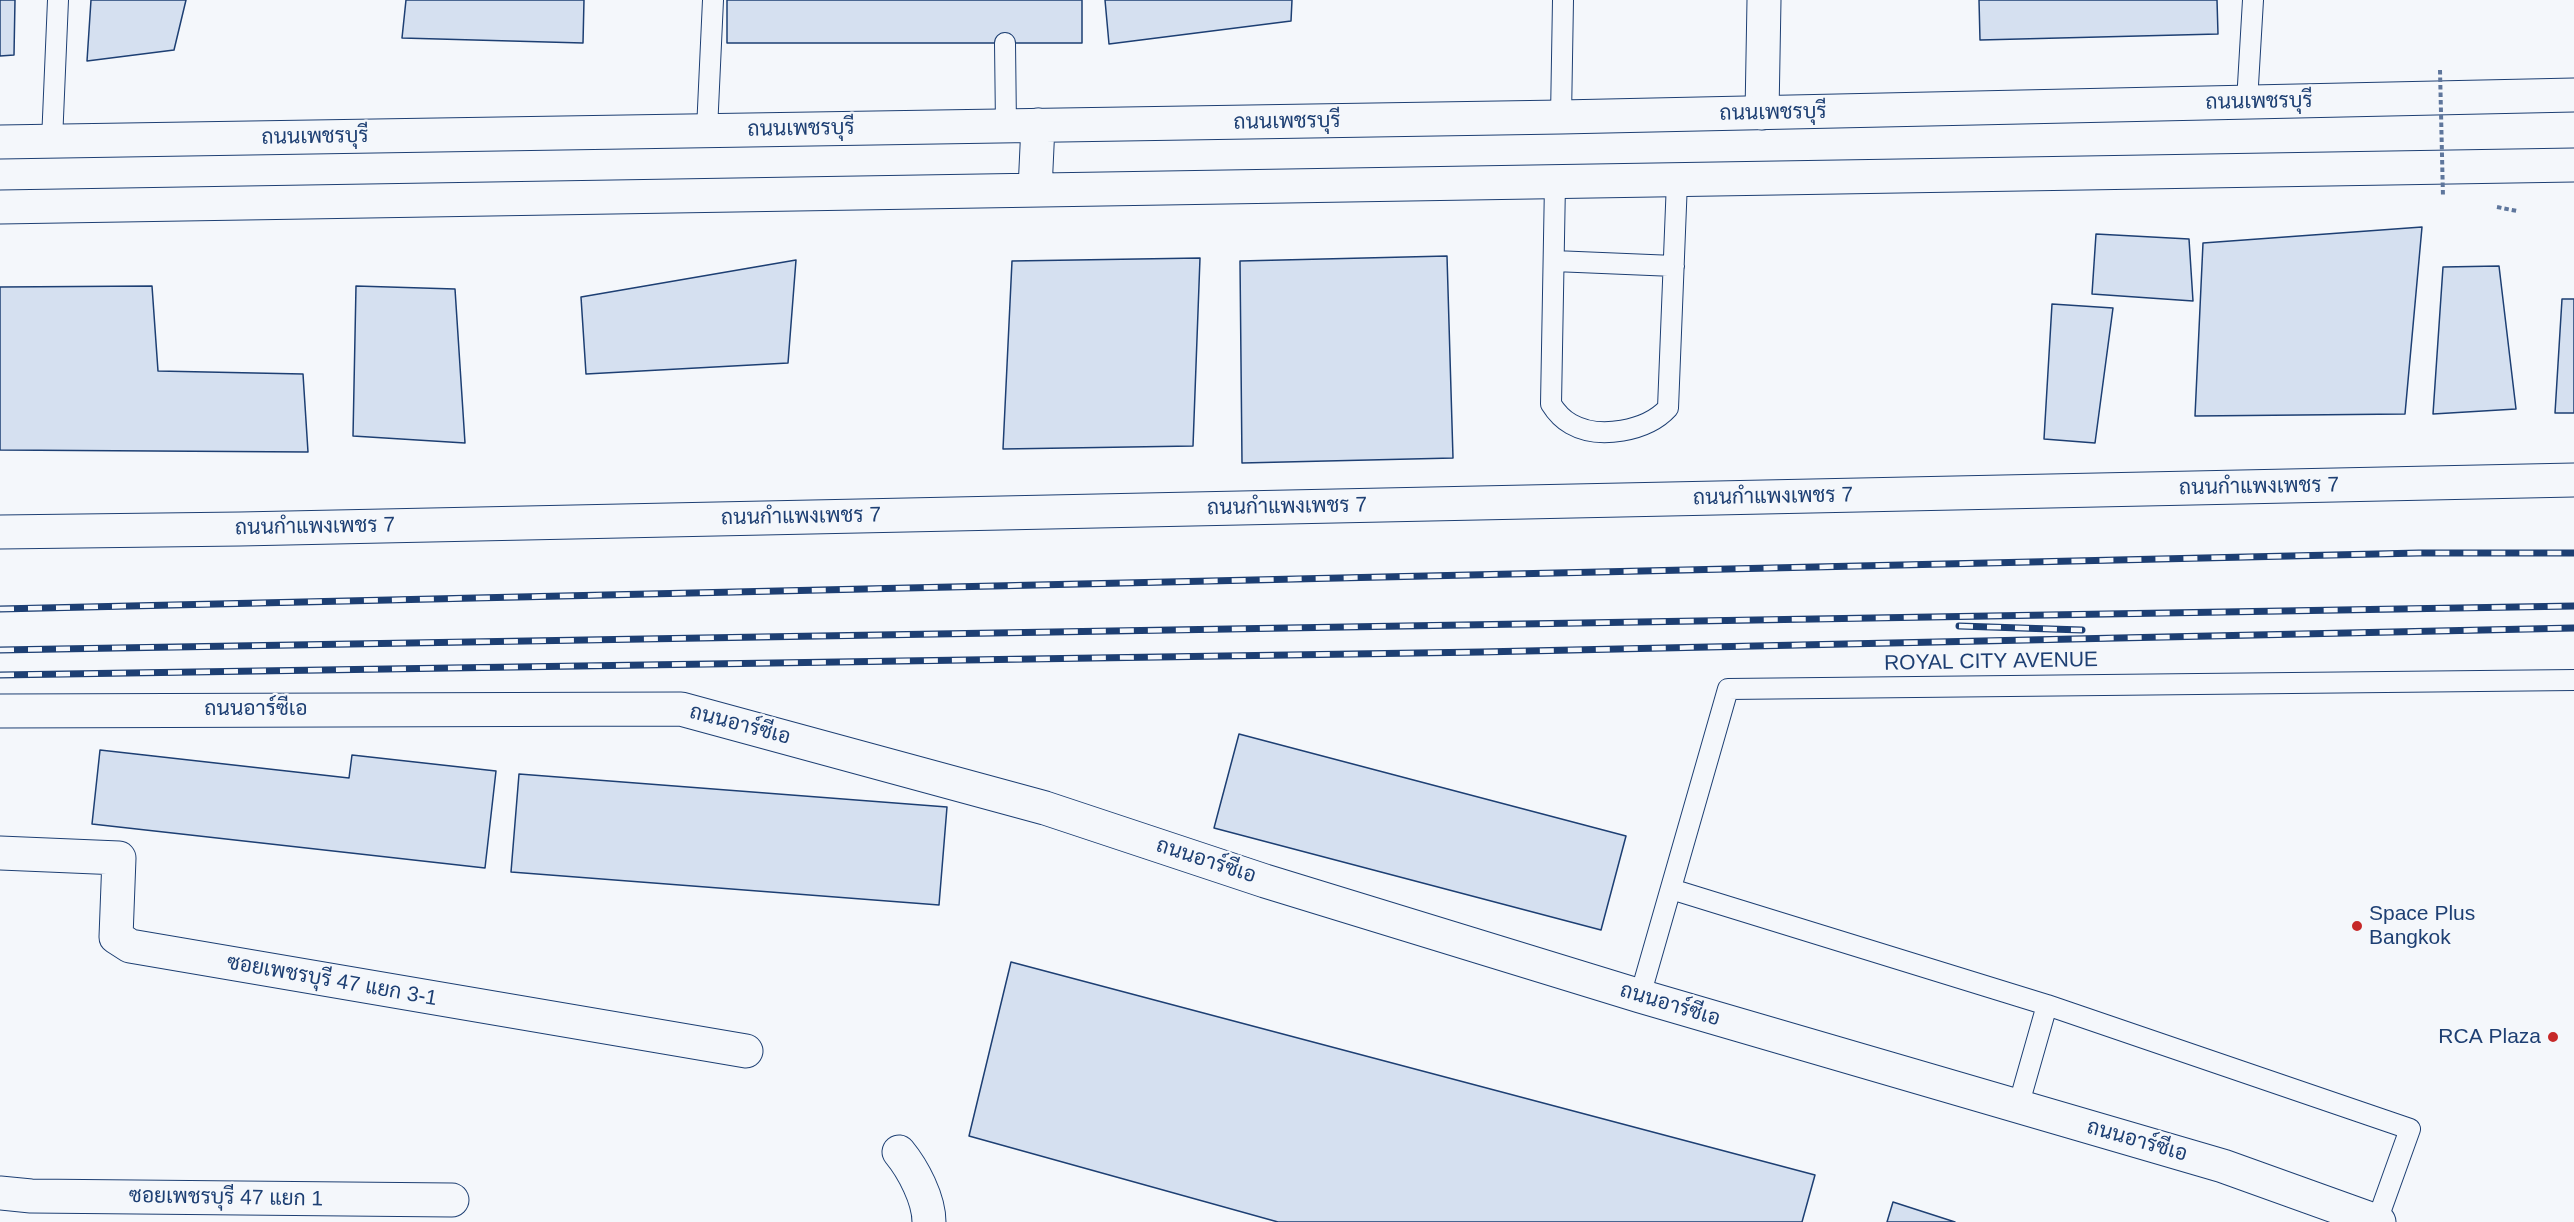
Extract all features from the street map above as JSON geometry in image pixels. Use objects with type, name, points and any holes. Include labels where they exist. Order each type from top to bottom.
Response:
[{"type":"street","points":[[1762,113],[1764,0]]},
{"type":"street","name":"ถนนเพชรบุรี","points":[[0,142],[1561,117],[2574,95]]},
{"type":"street","points":[[1022,126],[1035,190]]},
{"type":"street","points":[[0,207],[2574,165]]},
{"type":"street","name":"ถนนกำแพงเพชร 7","points":[[0,532],[252,529],[2574,480]]},
{"type":"street","name":"ถนนอาร์ซีเอ","points":[[0,711],[681,709],[1045,808],[1265,881],[1640,996],[2223,1166],[2378,1222]]},
{"type":"street","name":"ซอยเพชรบุรี 47 แยก 3-1","points":[[0,853],[119,858],[116,937],[130,946],[746,1051]]},
{"type":"street","points":[[899,1152],[910,1165],[929,1213],[929,1222]]},
{"type":"street","name":"ซอยเพชรบุรี 47 แยก 1","points":[[20,1204],[452,1200]]},
{"type":"lane","points":[[52,141],[58,0]]},
{"type":"lane","points":[[707,130],[713,0]]},
{"type":"lane","points":[[1561,117],[1563,0]]},
{"type":"lane","points":[[2247,102],[2253,0]]},
{"type":"lane","points":[[1005,43],[1022,126]]},
{"type":"lane","points":[[1556,183],[1551,404],[1559,416],[1573,425],[1594,431],[1615,431],[1639,427],[1659,418],[1668,408],[1677,181]]},
{"type":"lane","points":[[1554,261],[1674,266]]},
{"type":"lane","name":"ROYAL CITY AVENUE","points":[[1640,996],[1728,689],[2574,680]]},
{"type":"lane","points":[[1671,889],[2047,1005],[2410,1129],[2378,1222]]},
{"type":"lane","points":[[2018,1107],[2047,1005]]},
{"type":"path","points":[[2440,70],[2443,197]]},
{"type":"building","points":[[0,0],[15,0],[14,55],[0,56]]},
{"type":"building","points":[[91,0],[186,0],[174,50],[87,61]]},
{"type":"building","points":[[406,0],[584,0],[583,43],[402,38]]},
{"type":"building","points":[[727,0],[1082,0],[1082,43],[727,43]]},
{"type":"building","points":[[1105,0],[1292,0],[1291,21],[1109,44]]},
{"type":"building","points":[[1979,0],[2217,0],[2218,34],[1980,40]]},
{"type":"building","points":[[2422,227],[2405,414],[2195,416],[2203,243]]},
{"type":"building","points":[[2096,234],[2189,239],[2193,301],[2092,294]]},
{"type":"building","points":[[1447,256],[1453,458],[1242,463],[1240,261]]},
{"type":"building","points":[[1200,258],[1193,446],[1003,449],[1012,261]]},
{"type":"building","points":[[796,260],[788,363],[586,374],[581,297]]},
{"type":"building","points":[[2499,266],[2516,409],[2433,414],[2443,267]]},
{"type":"building","points":[[152,286],[158,371],[303,374],[308,452],[0,450],[0,287]]},
{"type":"building","points":[[356,286],[455,289],[465,443],[353,436]]},
{"type":"building","points":[[2562,299],[2574,299],[2574,413],[2555,413]]},
{"type":"building","points":[[2052,304],[2113,308],[2095,443],[2044,439]]},
{"type":"building","points":[[1239,734],[1626,836],[1601,930],[1214,828]]},
{"type":"building","points":[[100,750],[349,778],[352,755],[496,771],[485,868],[92,824]]},
{"type":"building","points":[[519,774],[947,807],[939,905],[511,872]]},
{"type":"building","points":[[1011,962],[1815,1175],[1802,1222],[1278,1222],[969,1136]]},
{"type":"building","points":[[1893,1202],[1955,1222],[1887,1222]]},
{"type":"railway","points":[[0,609],[2419,553],[2574,553]]},
{"type":"railway","points":[[0,650],[2574,606]]},
{"type":"railway","points":[[1959,626],[2082,630]]},
{"type":"railway","points":[[0,675],[1481,652],[2574,628]]},
{"type":"place","name":"Space Plus Bangkok","points":[[2357,926]]},
{"type":"place","name":"RCA Plaza","points":[[2553,1037]]}]
